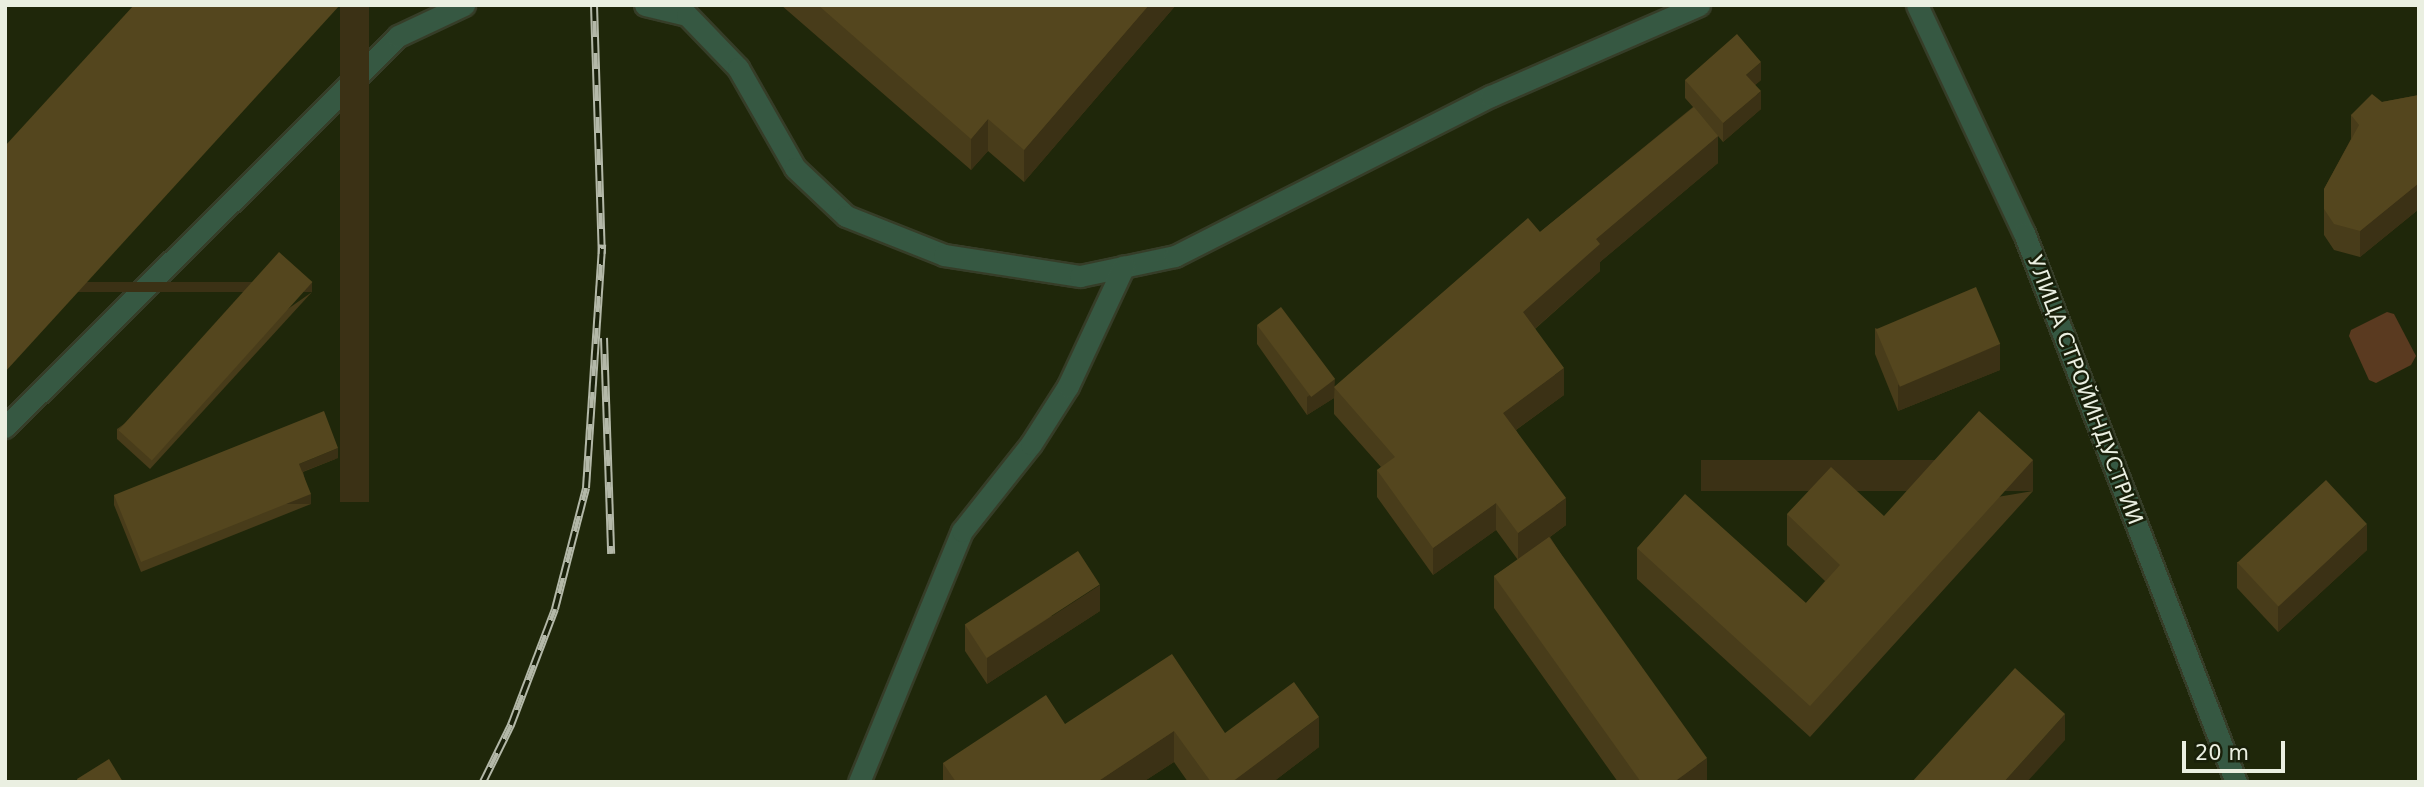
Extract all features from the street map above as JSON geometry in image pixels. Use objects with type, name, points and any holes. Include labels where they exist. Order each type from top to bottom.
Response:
[{"type":"street","points":[[5,427],[398,36],[464,5]]},
{"type":"street","points":[[645,5],[687,15],[738,68],[795,167],[846,216],[944,255],[1080,276],[1175,256],[1491,96],[1699,5]]},
{"type":"street","name":"УЛИЦА СТРОЙИНДУСТРИИ","points":[[1917,5],[2024,233],[2236,782]]},
{"type":"street","points":[[859,782],[962,531],[1031,444],[1068,386],[1124,266]]},
{"type":"shaded area","points":[[5,5],[2419,5],[2419,782],[5,782]]},
{"type":"shaded area","points":[[2387,312],[2394,314],[2416,356],[2411,365],[2376,383],[2369,380],[2349,336],[2351,330]]},
{"type":"building","points":[[134,5],[340,5],[5,372],[5,146]]},
{"type":"building","points":[[818,5],[1149,5],[1024,150],[988,119],[971,139]]},
{"type":"building","points":[[1737,34],[1761,62],[1746,75],[1761,91],[1723,123],[1685,80]]},
{"type":"building","points":[[2372,94],[2382,102],[2419,95],[2419,183],[2360,231],[2334,224],[2324,209],[2324,189],[2359,125],[2351,115]]},
{"type":"building","points":[[1694,107],[1718,136],[1596,239],[1600,244],[1523,312],[1564,368],[1503,413],[1566,498],[1518,533],[1496,503],[1433,548],[1377,470],[1395,457],[1334,387],[1528,218],[1540,232]]},
{"type":"building","points":[[279,252],[312,282],[152,460],[118,430]]},
{"type":"building","points":[[1976,287],[2000,344],[1900,387],[1876,330]]},
{"type":"building","points":[[1281,307],[1335,379],[1311,397],[1257,325]]},
{"type":"building","points":[[324,411],[338,448],[299,464],[311,494],[141,562],[114,495]]},
{"type":"building","points":[[1979,411],[2033,460],[1810,706],[1637,548],[1685,494],[1806,603],[1840,565],[1787,514],[1831,467],[1884,516]]},
{"type":"building","points":[[2326,480],[2367,524],[2278,606],[2238,563]]},
{"type":"building","points":[[1549,537],[1707,758],[1674,782],[1641,782],[1494,576]]},
{"type":"building","points":[[1078,551],[1100,585],[987,658],[965,625]]},
{"type":"building","points":[[1172,654],[1225,733],[1294,682],[1319,717],[1232,782],[1211,782],[1174,731],[1097,782],[956,782],[943,763],[1046,695],[1065,724]]},
{"type":"building","points":[[2015,668],[2065,714],[2004,782],[1912,782]]},
{"type":"building","points":[[109,759],[123,782],[78,782],[77,779]]},
{"type":"railway","points":[[594,5],[602,254]]},
{"type":"railway","points":[[483,782],[511,725],[555,609],[586,488],[602,245]]},
{"type":"railway","points":[[604,338],[611,554]]}]
